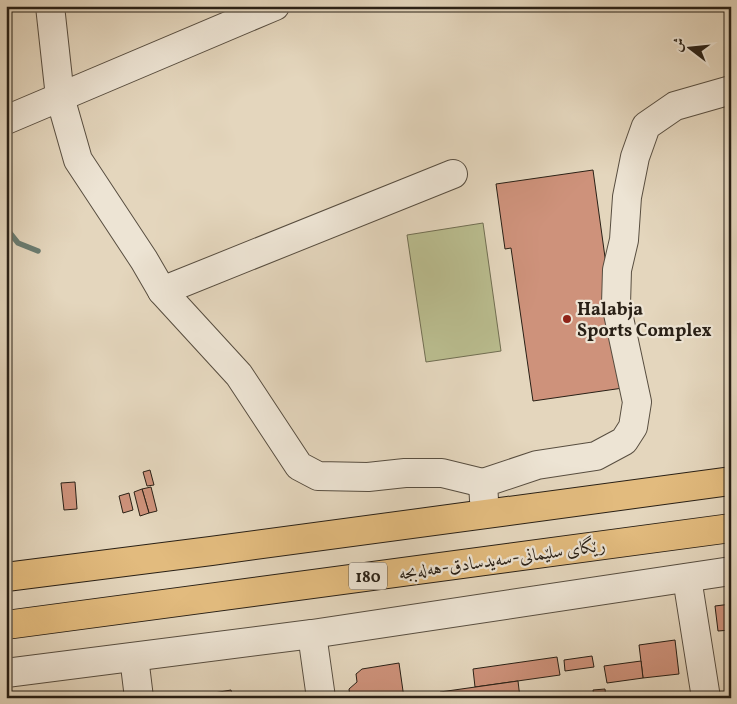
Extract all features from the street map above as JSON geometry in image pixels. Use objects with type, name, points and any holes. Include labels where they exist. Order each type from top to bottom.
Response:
[{"type":"highway","points":[[6,577],[731,481]]},
{"type":"highway","name":"رێگای سلێمانی-سەیدسادق-هەلەبجە","points":[[6,625],[731,528]]},
{"type":"street","points":[[50,6],[60,97],[78,160],[144,260],[162,291],[239,376],[299,466],[318,476],[368,477],[405,473],[442,473],[483,483],[537,465],[596,456],[624,441],[633,427],[637,402],[616,304],[617,270],[624,240],[627,197],[635,158],[646,126],[660,116],[675,106],[731,90]]},
{"type":"street","points":[[6,120],[275,6]]},
{"type":"street","points":[[162,291],[453,174]]},
{"type":"street","points":[[483,483],[486,514]]},
{"type":"street","points":[[6,673],[312,634],[731,571]]},
{"type":"street","points":[[687,578],[706,698]]},
{"type":"street","points":[[312,634],[321,698]]},
{"type":"street","points":[[134,657],[139,698]]},
{"type":"green space","points":[[483,223],[501,351],[426,362],[407,235]]},
{"type":"building","name":"Halabja Sports Complex","points":[[593,170],[623,388],[533,401],[511,248],[505,249],[496,184]]},
{"type":"building","points":[[150,470],[154,485],[147,486],[143,472]]},
{"type":"building","points":[[75,482],[77,509],[64,510],[61,483]]},
{"type":"building","points":[[151,487],[157,511],[149,513],[142,489]]},
{"type":"building","points":[[142,489],[149,513],[140,516],[134,492]]},
{"type":"building","points":[[129,493],[133,510],[123,513],[119,496]]},
{"type":"building","points":[[731,604],[731,630],[718,631],[715,606]]},
{"type":"building","points":[[675,640],[679,674],[643,678],[639,645]]},
{"type":"building","points":[[592,656],[594,667],[565,671],[564,660]]},
{"type":"building","points":[[557,657],[560,675],[475,687],[473,669]]},
{"type":"building","points":[[641,661],[643,678],[607,683],[604,666]]},
{"type":"building","points":[[399,663],[404,698],[350,698],[349,689],[357,682],[356,674],[362,669]]},
{"type":"building","points":[[518,681],[520,698],[440,698],[440,692]]},
{"type":"building","points":[[605,689],[606,698],[594,698],[593,690]]},
{"type":"building","points":[[231,690],[233,698],[208,698],[208,694]]},
{"type":"waterway","points":[[6,228],[18,243],[38,251]]},
{"type":"place","name":"Halabja Sports Complex","points":[[567,319]]}]
